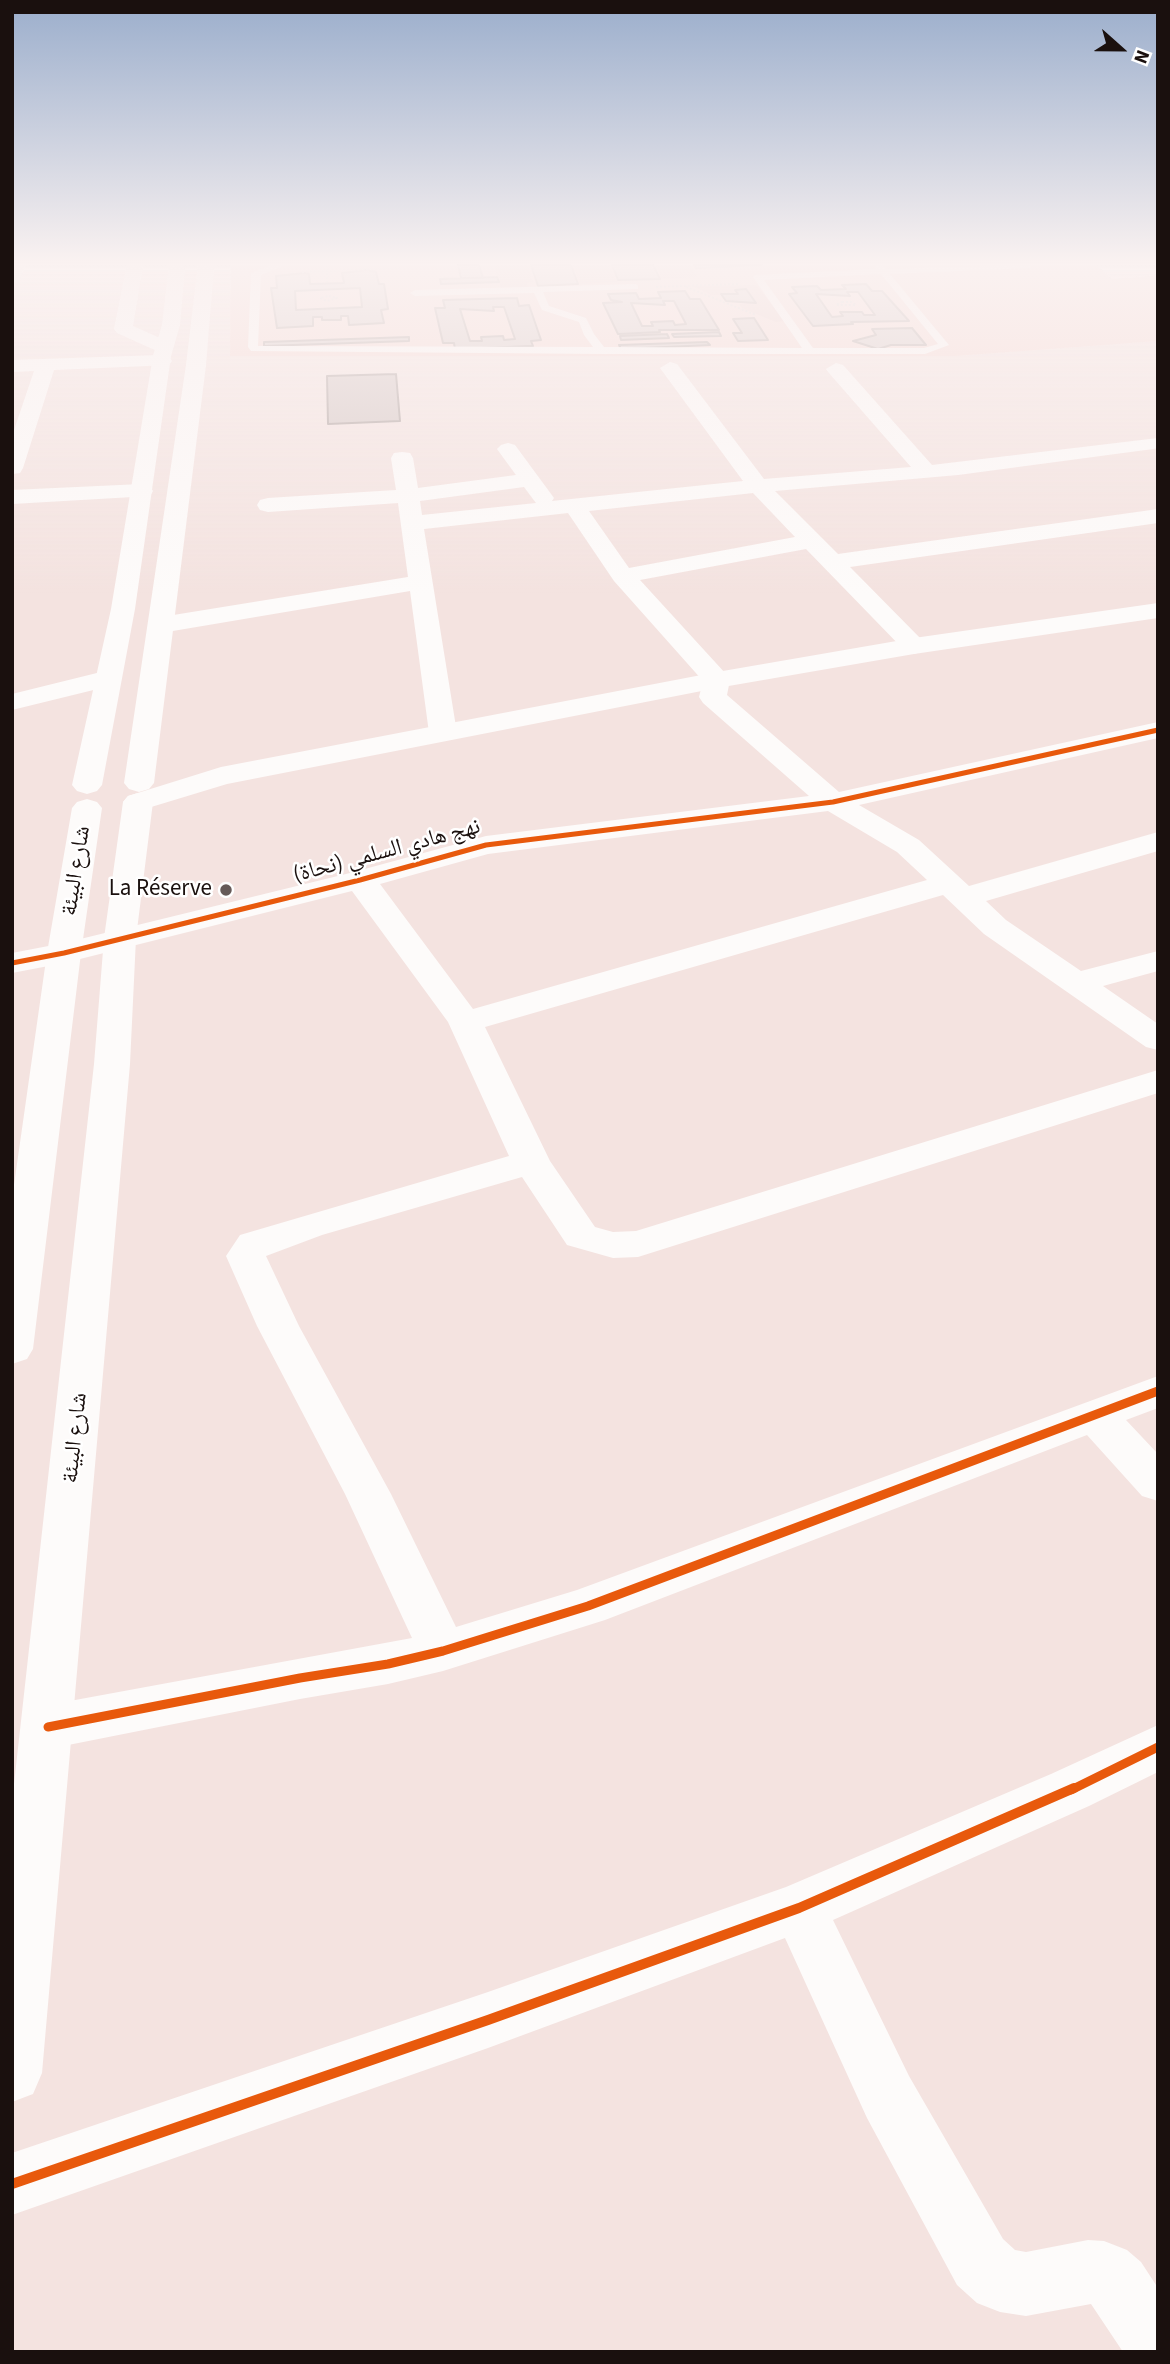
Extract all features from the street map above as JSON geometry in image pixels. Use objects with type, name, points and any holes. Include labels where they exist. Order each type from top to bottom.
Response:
[{"type":"street","points":[[12,468],[43,375]]},
{"type":"street","name":"شارع البيئة","points":[[12,1349],[87,797],[123,609],[159,375]]},
{"type":"street","name":"شارع البيئة","points":[[12,2073],[112,1064],[120,938],[194,375]]},
{"type":"street","points":[[675,375],[758,486],[914,646]]},
{"type":"street","points":[[842,375],[927,472]]},
{"type":"street","points":[[1125,426],[1156,444]]},
{"type":"street","points":[[412,523],[758,486],[927,472],[1156,444]]},
{"type":"street","points":[[508,449],[531,480],[562,507],[717,680]]},
{"type":"street","points":[[402,458],[443,733]]},
{"type":"street","points":[[268,505],[407,496],[531,480]]},
{"type":"street","points":[[12,497],[142,491]]},
{"type":"street","points":[[833,562],[1158,516]]},
{"type":"street","points":[[623,576],[812,541]]},
{"type":"street","points":[[161,625],[420,582]]},
{"type":"street","points":[[138,793],[717,680],[914,646],[1158,610]]},
{"type":"street","points":[[12,702],[109,678]]},
{"type":"street","points":[[717,680],[713,697],[833,802],[908,846],[995,927],[1158,1040]]},
{"type":"street","name":"نهج هادي السلمي (نحاة)","points":[[12,963],[64,953],[360,880],[486,845],[833,802],[1158,730]]},
{"type":"street","name":"شارع البيئة","points":[[87,797],[107,811],[138,793]]},
{"type":"street","points":[[465,1022],[956,891],[1158,841]]},
{"type":"street","points":[[360,880],[465,1022],[530,1162],[581,1236],[613,1245],[638,1244],[1158,1081]]},
{"type":"street","points":[[1075,984],[1158,961]]},
{"type":"street","points":[[443,1651],[368,1494],[278,1326],[246,1256],[254,1244],[530,1162]]},
{"type":"street","points":[[48,1727],[300,1678],[388,1664],[443,1651],[588,1606],[1158,1391]]},
{"type":"street","points":[[1095,1415],[1158,1484]]},
{"type":"street","points":[[12,2184],[488,2020],[799,1908],[1070,1790],[1158,1747]]},
{"type":"street","points":[[799,1908],[888,2097],[980,2262],[1000,2280],[1026,2284],[1088,2272],[1104,2273],[1118,2285],[1158,2347]]},
{"type":"building","points":[[396,375],[400,421],[328,424],[327,376]]},
{"type":"cycle path","points":[[12,963],[64,953],[360,880],[486,845],[833,802],[1158,730]]},
{"type":"cycle path","points":[[48,1727],[300,1678],[388,1664],[443,1651],[588,1606],[1158,1391]]},
{"type":"cycle path","points":[[12,2184],[488,2020],[799,1908],[1070,1790],[1158,1747]]},
{"type":"place","name":"La Réserve","points":[[226,890]]}]
